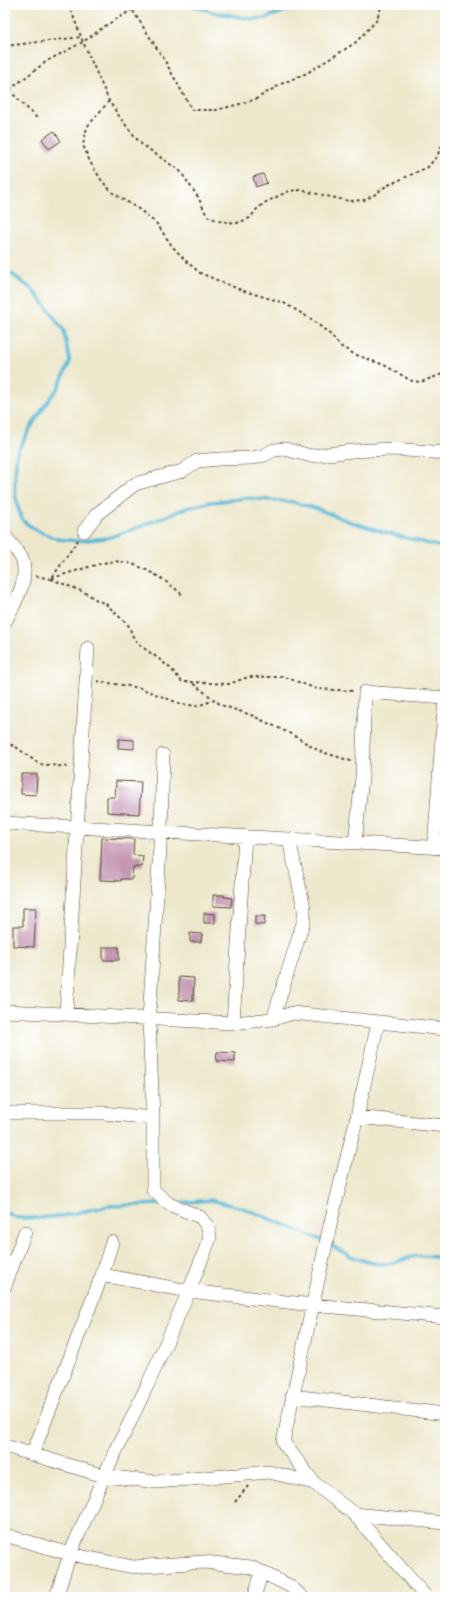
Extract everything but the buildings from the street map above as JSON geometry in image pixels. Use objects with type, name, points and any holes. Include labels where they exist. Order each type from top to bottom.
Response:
[{"type":"street","points":[[84,531],[96,514],[135,484],[182,471],[197,462],[219,458],[252,458],[265,455],[274,450],[285,449],[311,456],[352,451],[393,449],[445,453]]},
{"type":"street","points":[[5,536],[21,558],[25,573],[19,592],[5,622]]},
{"type":"street","points":[[66,1014],[88,648]]},
{"type":"street","points":[[5,823],[440,848],[445,698],[365,692],[362,777],[355,843]]},
{"type":"street","points":[[56,1597],[70,1554],[104,1476],[147,1386],[189,1291],[210,1238],[208,1227],[200,1217],[169,1204],[153,1190],[153,1118],[149,1019],[161,831],[163,755]]},
{"type":"street","points":[[234,1023],[245,836]]},
{"type":"street","points":[[273,1019],[304,920],[304,908],[289,839]]},
{"type":"street","points":[[5,1011],[234,1023],[273,1019],[293,1013],[445,1030]]},
{"type":"street","points":[[378,1023],[330,1225],[282,1442],[314,1483],[354,1514],[426,1597]]},
{"type":"street","points":[[5,1113],[103,1113],[153,1118]]},
{"type":"street","points":[[356,1117],[445,1126]]},
{"type":"street","points":[[5,1286],[24,1232]]},
{"type":"street","points":[[32,1455],[102,1275],[112,1242]]},
{"type":"street","points":[[102,1275],[189,1291],[313,1305],[445,1317]]},
{"type":"street","points":[[292,1396],[445,1414]]},
{"type":"street","points":[[5,1446],[104,1476],[157,1482],[269,1472],[314,1483]]},
{"type":"street","points":[[354,1514],[445,1523]]},
{"type":"street","points":[[5,1535],[70,1554],[133,1567],[204,1562],[251,1566],[290,1586],[302,1597]]},
{"type":"street","points":[[254,1597],[262,1572]]},
{"type":"path","points":[[69,5],[83,42],[109,101],[121,119],[140,143],[180,171],[198,197],[207,216],[219,221],[237,223],[250,218],[257,209],[266,202],[289,191],[300,190],[349,201],[364,200],[386,186],[428,168],[445,138]]},
{"type":"path","points":[[5,92],[47,61],[83,42],[105,26],[133,11],[140,5]]},
{"type":"path","points":[[133,11],[165,61],[192,110],[204,111],[221,109],[256,98],[281,84],[307,73],[338,55],[367,32],[376,21],[382,5]]},
{"type":"path","points":[[5,46],[82,37]]},
{"type":"path","points":[[5,86],[38,119]]},
{"type":"path","points":[[109,101],[86,127],[83,144],[90,162],[102,181],[113,193],[140,210],[157,224],[172,246],[200,273],[242,290],[284,303],[311,319],[331,335],[340,346],[354,354],[384,365],[412,381],[421,382],[445,373]]},
{"type":"path","points":[[51,579],[73,548]]},
{"type":"path","points":[[51,579],[109,562],[126,562],[140,567],[172,585],[184,596]]},
{"type":"path","points":[[25,573],[51,579],[84,592],[106,604],[130,627],[131,636],[140,645],[166,664],[182,682],[229,684],[248,677],[285,677],[316,690],[365,692]]},
{"type":"path","points":[[86,679],[140,688],[181,704],[197,706],[215,700]]},
{"type":"path","points":[[191,682],[220,704],[251,715],[293,735],[320,751],[352,761],[362,777]]},
{"type":"path","points":[[5,742],[16,747],[39,764],[80,768]]},
{"type":"path","points":[[235,1502],[247,1486],[254,1486]]},
{"type":"waterway","points":[[192,5],[212,12],[252,19],[266,18],[308,5]]},
{"type":"waterway","points":[[5,269],[33,290],[64,331],[70,362],[58,388],[31,427],[17,453],[15,494],[19,511],[23,521],[36,530],[57,539],[78,541],[107,538],[187,508],[211,502],[248,498],[292,502],[315,508],[351,522],[387,533],[445,548]]},
{"type":"waterway","points":[[178,1203],[211,1200],[246,1209],[324,1241]]},
{"type":"waterway","points":[[5,1212],[17,1218],[39,1218],[62,1216],[108,1206],[164,1204]]},
{"type":"waterway","points":[[330,1244],[344,1253],[368,1262],[385,1264],[393,1263],[415,1256],[445,1258]]}]
